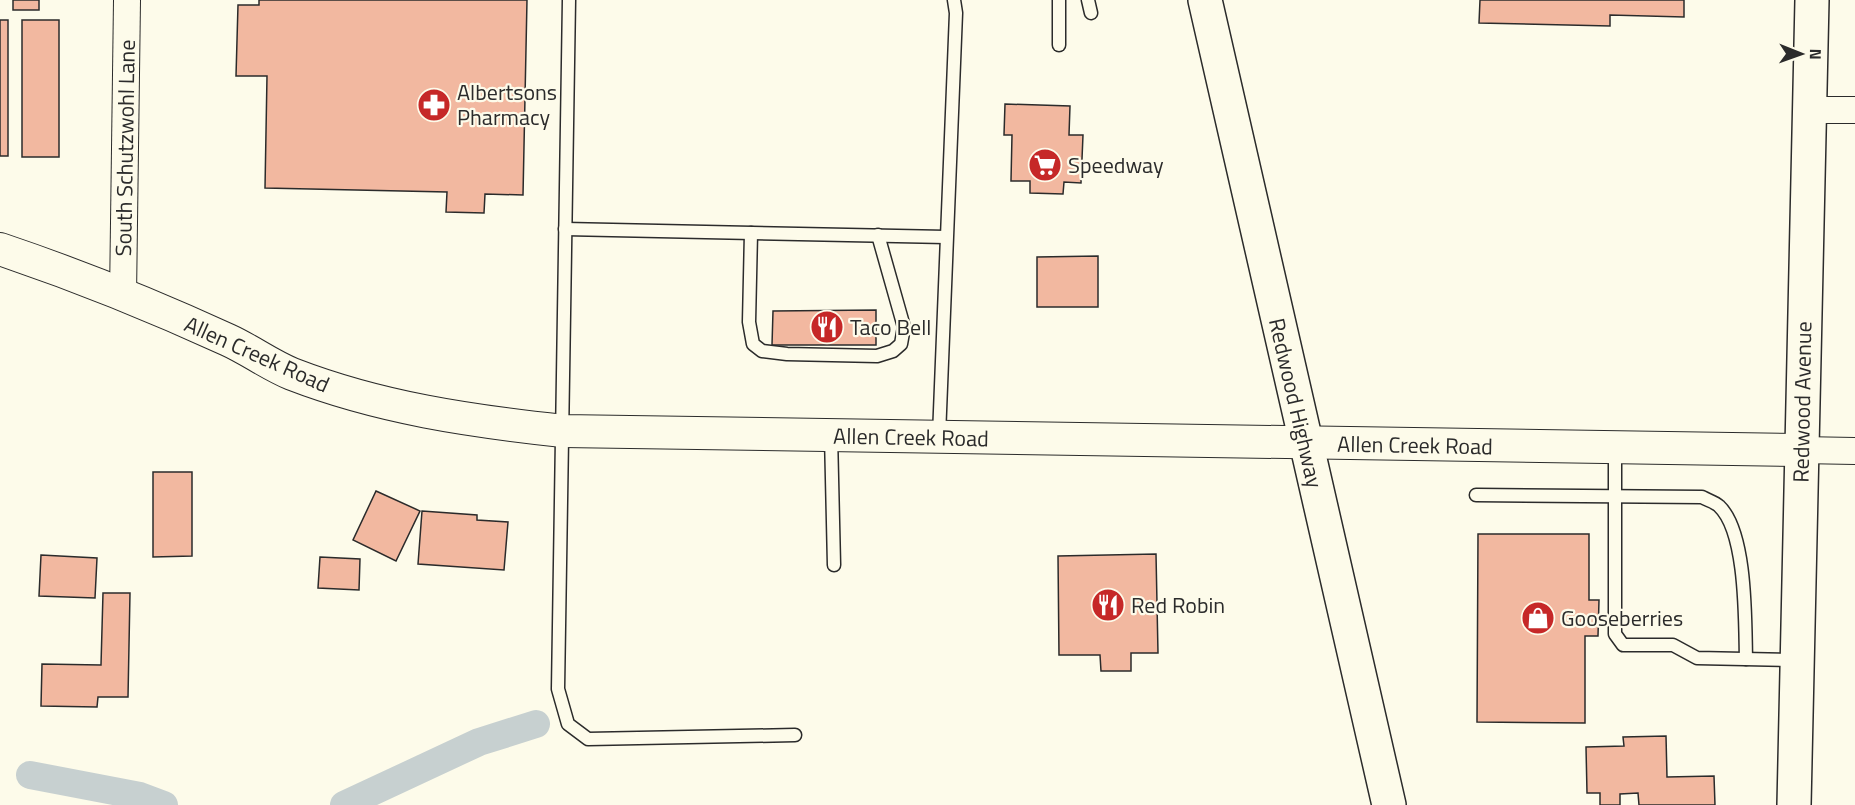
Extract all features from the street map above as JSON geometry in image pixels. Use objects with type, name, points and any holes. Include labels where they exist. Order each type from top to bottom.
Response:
[{"type":"main road","name":"Redwood Highway","points":[[1205,0],[1389,805]]},
{"type":"main road","name":"Redwood Avenue","points":[[1794,805],[1800,450],[1812,0]]},
{"type":"street","name":"South Schutzwohl Lane","points":[[123,297],[127,0]]},
{"type":"street","points":[[1809,110],[1855,111]]},
{"type":"street","name":"Allen Creek Road","points":[[0,249],[79,275],[123,297],[228,340],[290,373],[381,403],[470,421],[563,431],[1855,451]]},
{"type":"lane","points":[[569,0],[558,689],[568,724],[588,739],[795,735]]},
{"type":"lane","points":[[939,437],[956,13],[954,0]]},
{"type":"lane","points":[[1059,0],[1059,45]]},
{"type":"lane","points":[[1088,0],[1091,13]]},
{"type":"lane","points":[[565,229],[946,237]]},
{"type":"lane","points":[[751,233],[749,322],[753,344],[762,351],[787,354],[877,356],[894,351],[901,344],[904,327],[878,236]]},
{"type":"lane","points":[[831,435],[834,565]]},
{"type":"lane","points":[[1615,447],[1615,634],[1623,645],[1673,645],[1697,658],[1796,660]]},
{"type":"lane","points":[[1476,495],[1702,497],[1719,506],[1734,537],[1744,576],[1746,659]]},
{"type":"building","points":[[13,0],[39,0],[39,10],[13,10]]},
{"type":"building","points":[[259,0],[527,0],[523,195],[485,194],[484,213],[446,212],[447,192],[265,188],[267,76],[236,76],[238,5],[259,5]]},
{"type":"building","points":[[1480,0],[1684,0],[1684,17],[1610,15],[1610,26],[1479,23]]},
{"type":"building","points":[[0,20],[8,20],[8,156],[0,156]]},
{"type":"building","points":[[22,20],[59,20],[59,157],[22,157]]},
{"type":"building","points":[[1005,104],[1070,106],[1069,135],[1083,135],[1081,183],[1064,182],[1063,194],[1030,193],[1030,181],[1011,181],[1012,135],[1004,135]]},
{"type":"building","points":[[1098,256],[1098,307],[1037,307],[1037,257]]},
{"type":"building","points":[[876,310],[876,345],[772,345],[773,311]]},
{"type":"building","points":[[153,472],[192,472],[192,556],[153,557]]},
{"type":"building","points":[[376,491],[420,511],[396,561],[353,540]]},
{"type":"building","points":[[422,511],[477,515],[477,520],[508,522],[504,570],[418,564]]},
{"type":"building","name":"Gooseberries","points":[[1478,534],[1589,534],[1589,600],[1599,600],[1598,636],[1585,636],[1585,723],[1477,722]]},
{"type":"building","points":[[1156,554],[1158,653],[1131,653],[1131,671],[1101,671],[1100,655],[1059,655],[1058,556]]},
{"type":"building","points":[[41,555],[97,558],[95,598],[39,596]]},
{"type":"building","points":[[320,557],[360,559],[359,590],[318,588]]},
{"type":"building","points":[[103,593],[130,593],[128,697],[98,697],[97,707],[41,706],[42,664],[101,665]]},
{"type":"building","points":[[1666,736],[1667,777],[1714,776],[1715,805],[1639,805],[1638,793],[1620,794],[1620,805],[1600,805],[1600,793],[1587,793],[1586,747],[1624,746],[1623,737]]},
{"type":"waterway","points":[[344,805],[479,742],[536,724]]},
{"type":"waterway","points":[[30,775],[140,796],[164,805]]},
{"type":"place","name":"Albertsons Pharmacy","points":[[434,105]]},
{"type":"place","name":"Speedway","points":[[1045,165]]},
{"type":"place","name":"Taco Bell","points":[[827,327]]},
{"type":"place","name":"Red Robin","points":[[1108,605]]},
{"type":"place","name":"Gooseberries","points":[[1538,618]]}]
